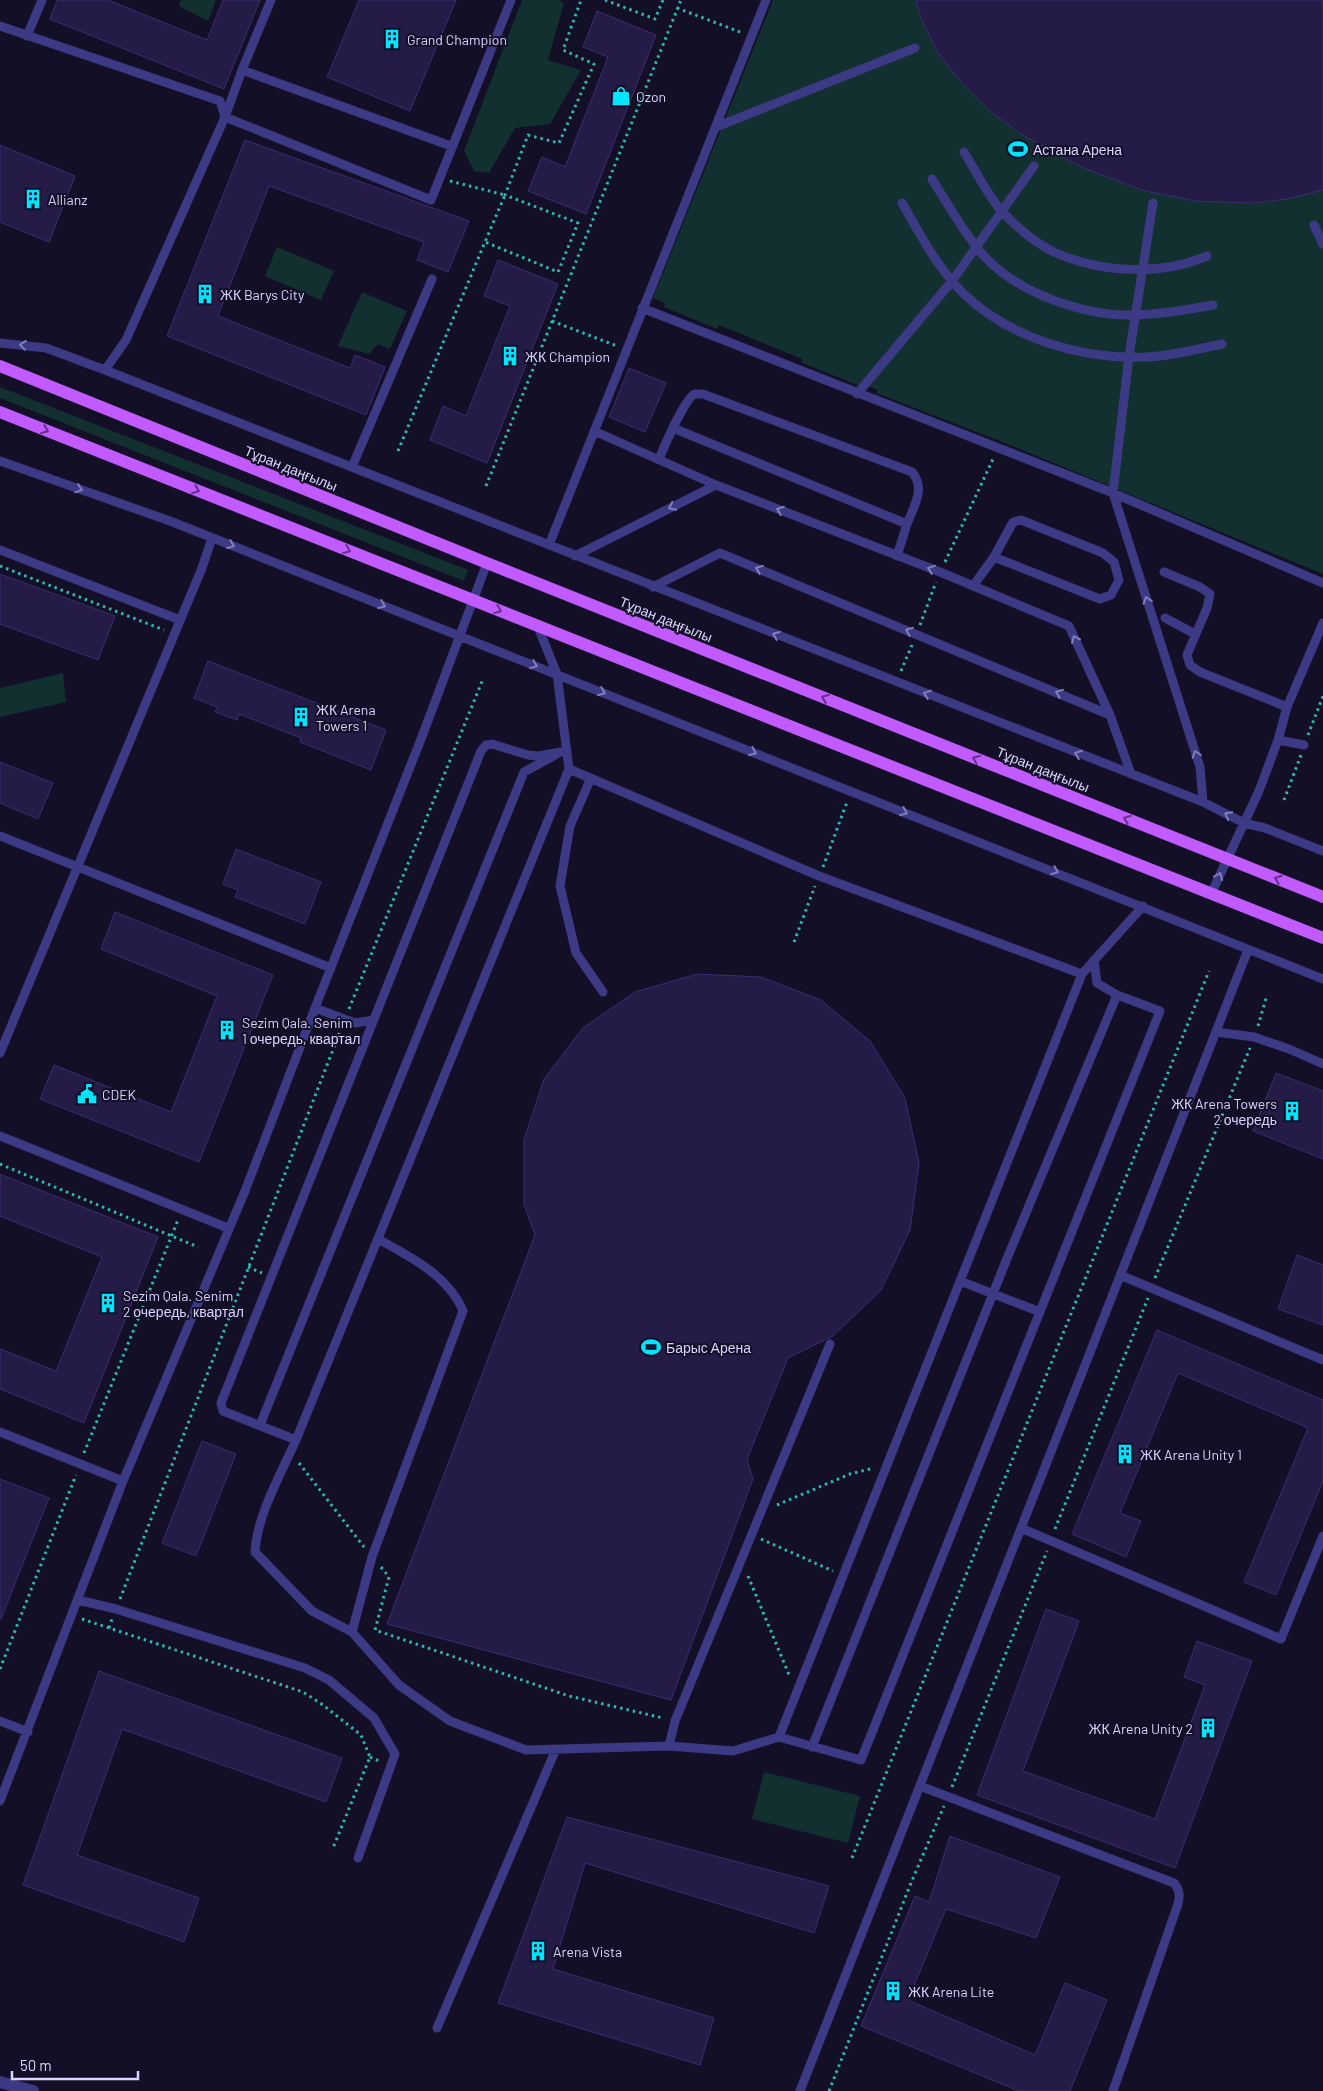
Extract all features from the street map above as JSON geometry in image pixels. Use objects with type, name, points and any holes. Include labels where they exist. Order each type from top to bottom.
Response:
[{"type":"main road","name":"Тұран даңғылы","points":[[0,366],[487,564],[1323,897]]},
{"type":"main road","points":[[0,412],[1323,938]]},
{"type":"street","points":[[0,2082],[33,2091]]},
{"type":"lane","points":[[27,36],[42,0]]},
{"type":"lane","points":[[106,370],[126,340],[225,117],[271,0]]},
{"type":"lane","points":[[225,117],[431,200],[510,0]]},
{"type":"lane","points":[[549,545],[766,0]]},
{"type":"lane","points":[[0,26],[220,101],[225,117]]},
{"type":"lane","points":[[716,127],[915,48]]},
{"type":"lane","points":[[242,70],[451,146]]},
{"type":"lane","points":[[964,152],[993,200],[1002,211],[1030,236],[1054,252],[1094,265],[1142,269],[1180,264],[1206,256]]},
{"type":"lane","points":[[857,394],[952,281],[1034,166]]},
{"type":"lane","points":[[932,179],[977,247],[1000,270],[1034,292],[1086,310],[1136,315],[1160,314],[1213,305]]},
{"type":"lane","points":[[902,203],[952,281],[977,306],[1017,332],[1077,351],[1146,357],[1167,355],[1222,344]]},
{"type":"lane","points":[[1153,203],[1142,269],[1113,493],[1200,767],[1202,802]]},
{"type":"lane","points":[[1314,225],[1323,244]]},
{"type":"lane","points":[[352,467],[432,279]]},
{"type":"lane","points":[[642,308],[998,450],[1113,493],[1323,583]]},
{"type":"lane","points":[[0,343],[46,348],[106,370],[1202,802],[1244,823],[1264,828],[1323,850]]},
{"type":"lane","points":[[659,458],[689,399],[695,394],[703,394],[912,472],[918,479],[920,489],[897,556]]},
{"type":"lane","points":[[673,428],[907,524]]},
{"type":"lane","points":[[594,431],[659,458],[716,485],[940,572],[1069,626],[1110,714],[1131,774]]},
{"type":"lane","points":[[0,461],[170,521],[1323,979]]},
{"type":"lane","points":[[575,556],[716,485]]},
{"type":"lane","points":[[973,586],[994,557],[1012,522],[1021,520],[1103,553],[1114,562],[1119,580],[1111,595],[1100,599],[994,557]]},
{"type":"lane","points":[[0,1053],[180,620],[212,538]]},
{"type":"lane","points":[[0,550],[180,620]]},
{"type":"lane","points":[[653,587],[720,553],[1110,714]]},
{"type":"lane","points":[[0,1801],[123,1481],[245,1191],[423,734],[487,564]]},
{"type":"lane","points":[[1164,572],[1200,587],[1210,594],[1207,608],[1187,655],[1190,664],[1200,672],[1287,707]]},
{"type":"lane","points":[[1165,618],[1195,634]]},
{"type":"lane","points":[[1211,894],[1259,791],[1278,740],[1287,707],[1323,623]]},
{"type":"lane","points":[[538,627],[557,674],[564,751],[569,769],[291,1453],[262,1519],[256,1539],[255,1552],[312,1611],[352,1632],[399,1685],[450,1720],[526,1750],[669,1746],[733,1751],[779,1737],[861,1760],[1160,1011],[1117,995],[1097,983],[1094,960]]},
{"type":"lane","points":[[1278,740],[1304,745]]},
{"type":"lane","points":[[296,1440],[223,1411],[221,1403],[481,751],[486,745],[492,744],[528,755],[538,756],[564,751]]},
{"type":"lane","points":[[260,1425],[524,772],[564,751]]},
{"type":"lane","points":[[569,769],[819,876],[1082,974]]},
{"type":"lane","points":[[591,778],[570,826],[560,886],[576,952],[603,992]]},
{"type":"lane","points":[[0,836],[331,968]]},
{"type":"lane","points":[[779,1737],[1082,974],[1143,906]]},
{"type":"lane","points":[[800,2091],[1248,950]]},
{"type":"lane","points":[[812,1747],[992,1295],[1117,995]]},
{"type":"lane","points":[[315,1008],[355,1023],[374,1020]]},
{"type":"lane","points":[[1216,1032],[1254,1037],[1289,1049],[1323,1064]]},
{"type":"lane","points":[[0,1136],[228,1228]]},
{"type":"lane","points":[[352,1632],[372,1557],[463,1311],[458,1298],[421,1262],[378,1240]]},
{"type":"lane","points":[[1120,1275],[1323,1360]]},
{"type":"lane","points":[[960,1281],[1040,1312]]},
{"type":"lane","points":[[669,1746],[675,1720],[830,1344]]},
{"type":"lane","points":[[0,1432],[123,1481]]},
{"type":"lane","points":[[1021,1528],[1281,1639],[1323,1536]]},
{"type":"lane","points":[[78,1600],[116,1609],[305,1668],[329,1680],[374,1718],[395,1754],[358,1858]]},
{"type":"lane","points":[[0,1721],[28,1732]]},
{"type":"lane","points":[[437,2028],[556,1749]]},
{"type":"lane","points":[[920,1786],[1174,1883],[1178,1887],[1180,1898],[1113,2091]]},
{"type":"path","points":[[398,450],[505,195],[528,135],[559,143],[594,64],[563,50],[581,0]]},
{"type":"path","points":[[605,0],[655,19],[663,0]]},
{"type":"path","points":[[486,486],[680,0]]},
{"type":"path","points":[[677,8],[752,37]]},
{"type":"path","points":[[440,179],[505,195],[578,223],[558,272],[485,242]]},
{"type":"path","points":[[552,321],[626,350]]},
{"type":"path","points":[[897,683],[940,572],[998,450]]},
{"type":"path","points":[[0,566],[174,634]]},
{"type":"path","points":[[109,1628],[344,1020],[483,680]]},
{"type":"path","points":[[852,1858],[1209,971]]},
{"type":"path","points":[[829,2091],[911,1883],[948,1796],[1254,1037],[1267,995]]},
{"type":"path","points":[[0,1164],[198,1248]]},
{"type":"path","points":[[0,1669],[182,1210]]},
{"type":"path","points":[[291,1453],[389,1577],[375,1630],[569,1696],[675,1720]]},
{"type":"path","points":[[760,1512],[850,1474],[888,1464]]},
{"type":"path","points":[[752,1534],[843,1576]]},
{"type":"path","points":[[742,1560],[778,1651],[797,1692]]},
{"type":"path","points":[[72,1616],[303,1692],[361,1735],[370,1757],[333,1848]]},
{"type":"green space","points":[[181,0],[216,0],[208,21],[179,6]]},
{"type":"green space","points":[[522,0],[558,0],[564,3],[548,60],[581,70],[550,124],[515,128],[489,173],[474,171],[464,151]]},
{"type":"green space","name":"Астана Арена","points":[[773,0],[1323,0],[1323,574],[1010,445],[876,393],[878,390],[862,384],[860,386],[802,363],[802,359],[719,325],[717,329],[664,307],[665,303],[653,298]]},
{"type":"green space","points":[[277,247],[334,271],[321,300],[265,276]]},
{"type":"green space","points":[[362,292],[407,311],[390,349],[378,344],[369,354],[338,346]]},
{"type":"green space","points":[[0,387],[468,570],[464,581],[0,398]]},
{"type":"green space","points":[[63,673],[66,702],[0,717],[0,688]]},
{"type":"green space","points":[[764,1772],[860,1796],[848,1843],[752,1819]]},
{"type":"building","points":[[57,0],[108,0],[207,40],[223,0],[260,0],[224,89],[50,19]]},
{"type":"building","name":"Grand Champion","points":[[359,0],[456,0],[410,111],[327,77]]},
{"type":"building","points":[[916,0],[1323,0],[1323,190],[1287,199],[1253,203],[1195,201],[1145,191],[1081,167],[1023,135],[991,112],[962,83],[937,52],[921,18]]},
{"type":"building","points":[[597,11],[656,35],[586,214],[528,191],[542,157],[565,167],[608,57],[583,47]]},
{"type":"building","name":"ЖК Barys City","points":[[245,140],[469,221],[448,272],[417,260],[424,242],[269,186],[218,316],[350,368],[355,355],[385,367],[366,415],[167,336]]},
{"type":"building","name":"Allianz","points":[[0,145],[75,176],[49,242],[0,222]]},
{"type":"building","name":"ЖК Champion","points":[[498,260],[558,284],[487,463],[430,440],[443,406],[466,416],[510,306],[484,296]]},
{"type":"building","points":[[629,368],[666,383],[645,432],[609,417]]},
{"type":"building","points":[[0,574],[115,616],[98,660],[0,624]]},
{"type":"building","name":"ЖК Arena Towers 1","points":[[208,661],[386,730],[371,770],[300,742],[301,738],[239,714],[237,720],[215,712],[217,707],[194,698]]},
{"type":"building","points":[[0,762],[53,783],[38,819],[0,803]]},
{"type":"building","points":[[236,849],[321,882],[305,924],[235,897],[238,890],[223,884]]},
{"type":"building","name":"Sezim Qala. Senim 1 очередь, квартал","points":[[115,912],[273,975],[199,1162],[40,1099],[54,1065],[171,1112],[217,996],[101,949]]},
{"type":"building","name":"Барыс Арена","points":[[697,974],[761,977],[821,1000],[870,1041],[905,1098],[919,1163],[910,1230],[881,1290],[833,1336],[788,1358],[747,1459],[753,1479],[671,1700],[387,1624],[535,1235],[524,1204],[524,1140],[544,1079],[583,1028],[635,992]]},
{"type":"building","name":"ЖК Arena Towers 2 очередь","points":[[1276,1073],[1323,1091],[1323,1159],[1253,1131]]},
{"type":"building","name":"Sezim Qala. Senim 2 очередь, квартал","points":[[0,1174],[158,1237],[84,1423],[0,1389],[0,1349],[56,1371],[102,1257],[0,1216]]},
{"type":"building","points":[[1297,1255],[1323,1265],[1323,1325],[1278,1309]]},
{"type":"building","name":"ЖК Arena Unity 1","points":[[1157,1330],[1323,1400],[1323,1481],[1276,1595],[1244,1582],[1308,1428],[1178,1373],[1120,1513],[1141,1521],[1126,1557],[1072,1534]]},
{"type":"building","points":[[202,1441],[236,1454],[196,1556],[162,1543]]},
{"type":"building","points":[[0,1479],[49,1498],[1,1619],[0,1619]]},
{"type":"building","name":"ЖК Arena Unity 2","points":[[1046,1609],[1079,1621],[1023,1771],[1155,1819],[1205,1685],[1184,1677],[1197,1641],[1252,1661],[1175,1868],[977,1795]]},
{"type":"building","points":[[99,1671],[342,1758],[326,1802],[122,1729],[77,1855],[199,1898],[184,1942],[23,1885]]},
{"type":"building","name":"Arena Vista","points":[[567,1817],[829,1886],[814,1933],[585,1863],[553,1969],[714,2018],[700,2065],[498,2003]]},
{"type":"building","name":"ЖК Arena Lite","points":[[950,1836],[1060,1877],[1036,1938],[946,1909],[908,2000],[1035,2055],[1065,1983],[1107,2000],[1070,2091],[1019,2091],[861,2026],[915,1896],[929,1902]]},
{"type":"place","name":"Grand Champion","points":[[392,39]]},
{"type":"place","name":"Ozon","points":[[621,96]]},
{"type":"place","name":"Астана Арена","points":[[1018,149]]},
{"type":"place","name":"Allianz","points":[[33,199]]},
{"type":"place","name":"ЖК Barys City","points":[[205,294]]},
{"type":"place","name":"ЖК Champion","points":[[510,356]]},
{"type":"place","name":"ЖК Arena Towers 1","points":[[301,717]]},
{"type":"place","name":"Sezim Qala. Senim 1 очередь, квартал","points":[[227,1030]]},
{"type":"place","name":"CDEK","points":[[87,1094]]},
{"type":"place","name":"ЖК Arena Towers 2 очередь","points":[[1292,1111]]},
{"type":"place","name":"Sezim Qala. Senim 2 очередь, квартал","points":[[108,1303]]},
{"type":"place","name":"Барыс Арена","points":[[651,1347]]},
{"type":"place","name":"ЖК Arena Unity 1","points":[[1125,1454]]},
{"type":"place","name":"ЖК Arena Unity 2","points":[[1208,1728]]},
{"type":"place","name":"Arena Vista","points":[[538,1951]]},
{"type":"place","name":"ЖК Arena Lite","points":[[893,1991]]}]
